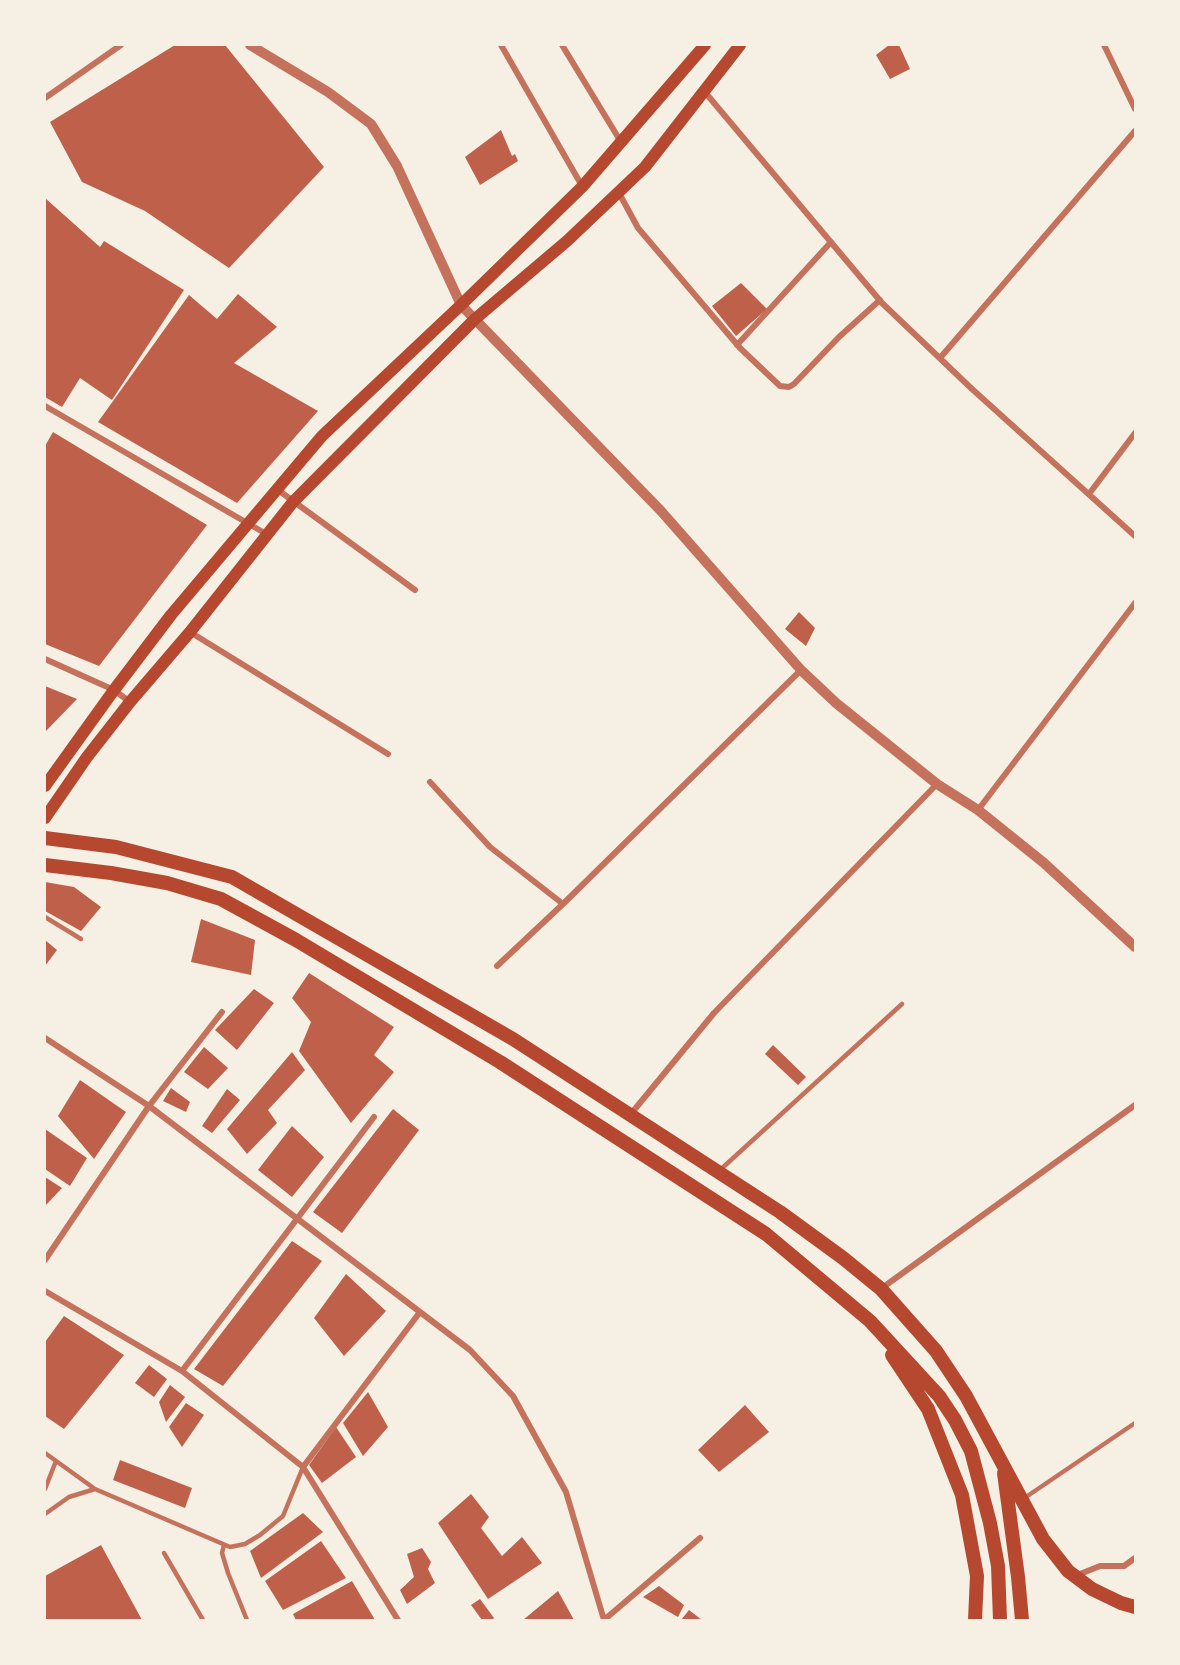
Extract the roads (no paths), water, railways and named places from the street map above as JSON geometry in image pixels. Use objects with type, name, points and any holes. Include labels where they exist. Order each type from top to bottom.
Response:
[{"type":"highway","points":[[45,838],[117,847],[232,877],[513,1039],[780,1212],[881,1289],[936,1351],[966,1396],[1043,1539],[1068,1571],[1092,1589],[1135,1607]]},
{"type":"highway","points":[[45,865],[111,873],[167,884],[221,899],[296,940],[500,1062],[766,1234],[870,1321],[939,1396],[955,1420],[970,1451],[990,1523],[998,1566],[1000,1620]]},
{"type":"highway","points":[[870,1321],[927,1409],[962,1495],[977,1576],[975,1620]]},
{"type":"highway","points":[[1002,1462],[1022,1620]]},
{"type":"main road","points":[[45,786],[171,615],[322,436],[462,305],[582,187],[705,45]]},
{"type":"main road","points":[[45,818],[87,757],[130,702],[190,632],[293,502],[475,319],[567,242],[645,167],[740,45]]},
{"type":"street","points":[[45,98],[122,45]]},
{"type":"street","points":[[250,45],[328,92],[371,124],[397,166],[462,305],[661,511],[801,670],[837,703],[937,784],[978,810],[1044,863],[1135,947]]},
{"type":"street","points":[[501,45],[582,187]]},
{"type":"street","points":[[562,45],[621,143]]},
{"type":"street","points":[[1104,45],[1135,109]]},
{"type":"street","points":[[704,91],[880,300],[940,358],[1135,536]]},
{"type":"street","points":[[940,358],[1135,131]]},
{"type":"street","points":[[619,193],[638,228],[737,345],[780,386],[789,387],[880,300]]},
{"type":"street","points":[[737,345],[831,242]]},
{"type":"street","points":[[45,406],[268,535]]},
{"type":"street","points":[[1089,494],[1135,433]]},
{"type":"street","points":[[278,490],[415,590]]},
{"type":"street","points":[[978,810],[1135,603]]},
{"type":"street","points":[[190,632],[388,754]]},
{"type":"street","points":[[45,659],[114,690],[130,702]]},
{"type":"street","points":[[497,966],[801,670]]},
{"type":"street","points":[[430,782],[490,847],[563,904]]},
{"type":"street","points":[[630,1115],[714,1013],[937,784]]},
{"type":"street","points":[[45,1260],[149,1106],[222,1012]]},
{"type":"street","points":[[45,1038],[149,1106],[470,1350],[513,1396],[566,1492],[604,1620],[700,1538]]},
{"type":"street","points":[[881,1289],[1135,1105]]},
{"type":"street","points":[[182,1371],[374,1117]]},
{"type":"street","points":[[45,1290],[182,1371],[303,1467],[398,1620]]},
{"type":"street","points":[[303,1467],[420,1312]]},
{"type":"street","points":[[1074,1576],[1100,1566],[1124,1566],[1135,1558]]},
{"type":"lane","points":[[45,917],[81,939]]},
{"type":"lane","points":[[718,1172],[902,1004]]},
{"type":"lane","points":[[1023,1500],[1135,1423]]},
{"type":"lane","points":[[45,1453],[94,1489],[230,1547],[245,1544],[283,1516],[303,1467]]},
{"type":"lane","points":[[45,1489],[56,1461]]},
{"type":"lane","points":[[45,1514],[69,1497],[94,1489]]},
{"type":"lane","points":[[224,1545],[222,1553],[228,1573],[247,1620]]},
{"type":"lane","points":[[164,1553],[203,1620]]}]
